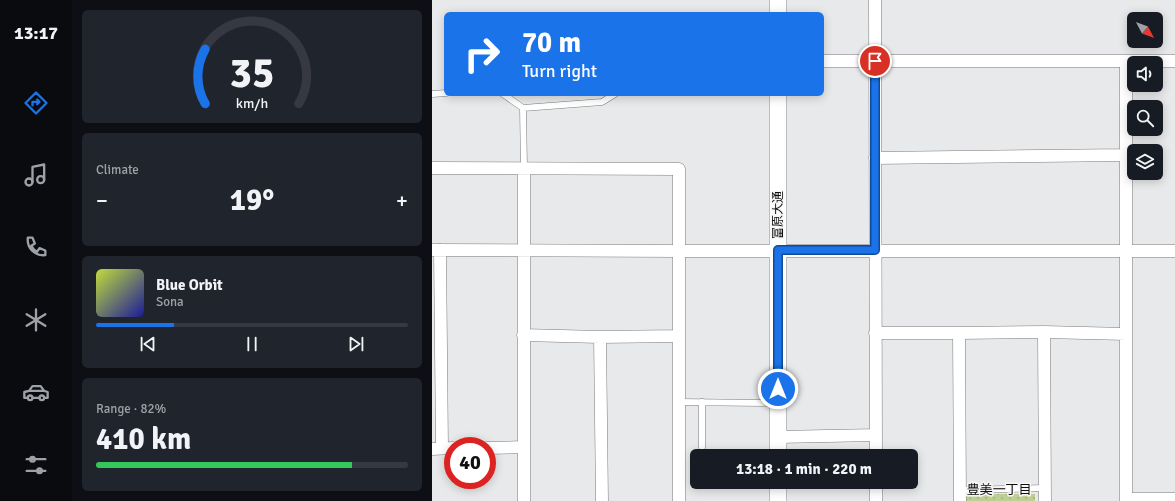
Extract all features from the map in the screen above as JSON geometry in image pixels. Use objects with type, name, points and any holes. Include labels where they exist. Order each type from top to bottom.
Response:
[{"type":"street","points":[[778,0],[778,12]]},
{"type":"street","points":[[875,0],[876,449]]},
{"type":"street","points":[[824,61],[1175,61]]},
{"type":"street","points":[[1126,61],[1126,500],[1175,499]]},
{"type":"street","name":"富原大通","points":[[778,96],[778,449]]},
{"type":"street","points":[[875,158],[1126,156]]},
{"type":"street","points":[[432,168],[679,169],[679,501]]},
{"type":"street","points":[[524,168],[524,501]]},
{"type":"street","points":[[442,448],[436,342],[436,250],[1175,251]]},
{"type":"street","points":[[875,333],[1044,332],[1126,334]]},
{"type":"street","points":[[1044,332],[1045,501]]},
{"type":"street","points":[[959,333],[960,495]]},
{"type":"street","points":[[523,335],[600,337],[679,336]]},
{"type":"street","points":[[600,337],[602,501]]},
{"type":"street","points":[[778,436],[876,435]]},
{"type":"street","points":[[496,448],[524,447]]},
{"type":"street","points":[[778,489],[778,501]]},
{"type":"street","points":[[876,489],[876,501]]},
{"type":"lane","points":[[432,94],[444,93]]},
{"type":"lane","points":[[506,96],[522,108],[602,102],[611,96]]},
{"type":"lane","points":[[522,108],[524,168]]},
{"type":"lane","points":[[679,402],[778,403]]},
{"type":"lane","points":[[702,402],[702,447]]},
{"type":"lane","points":[[960,495],[1045,488]]},
{"type":"green space","points":[[966,494],[1035,494],[1035,501],[966,501]]},
{"type":"district","name":"豊美一丁目","points":[[999,489]]},
{"type":"route","points":[[778,389],[778,250],[875,250],[875,61]]}]
